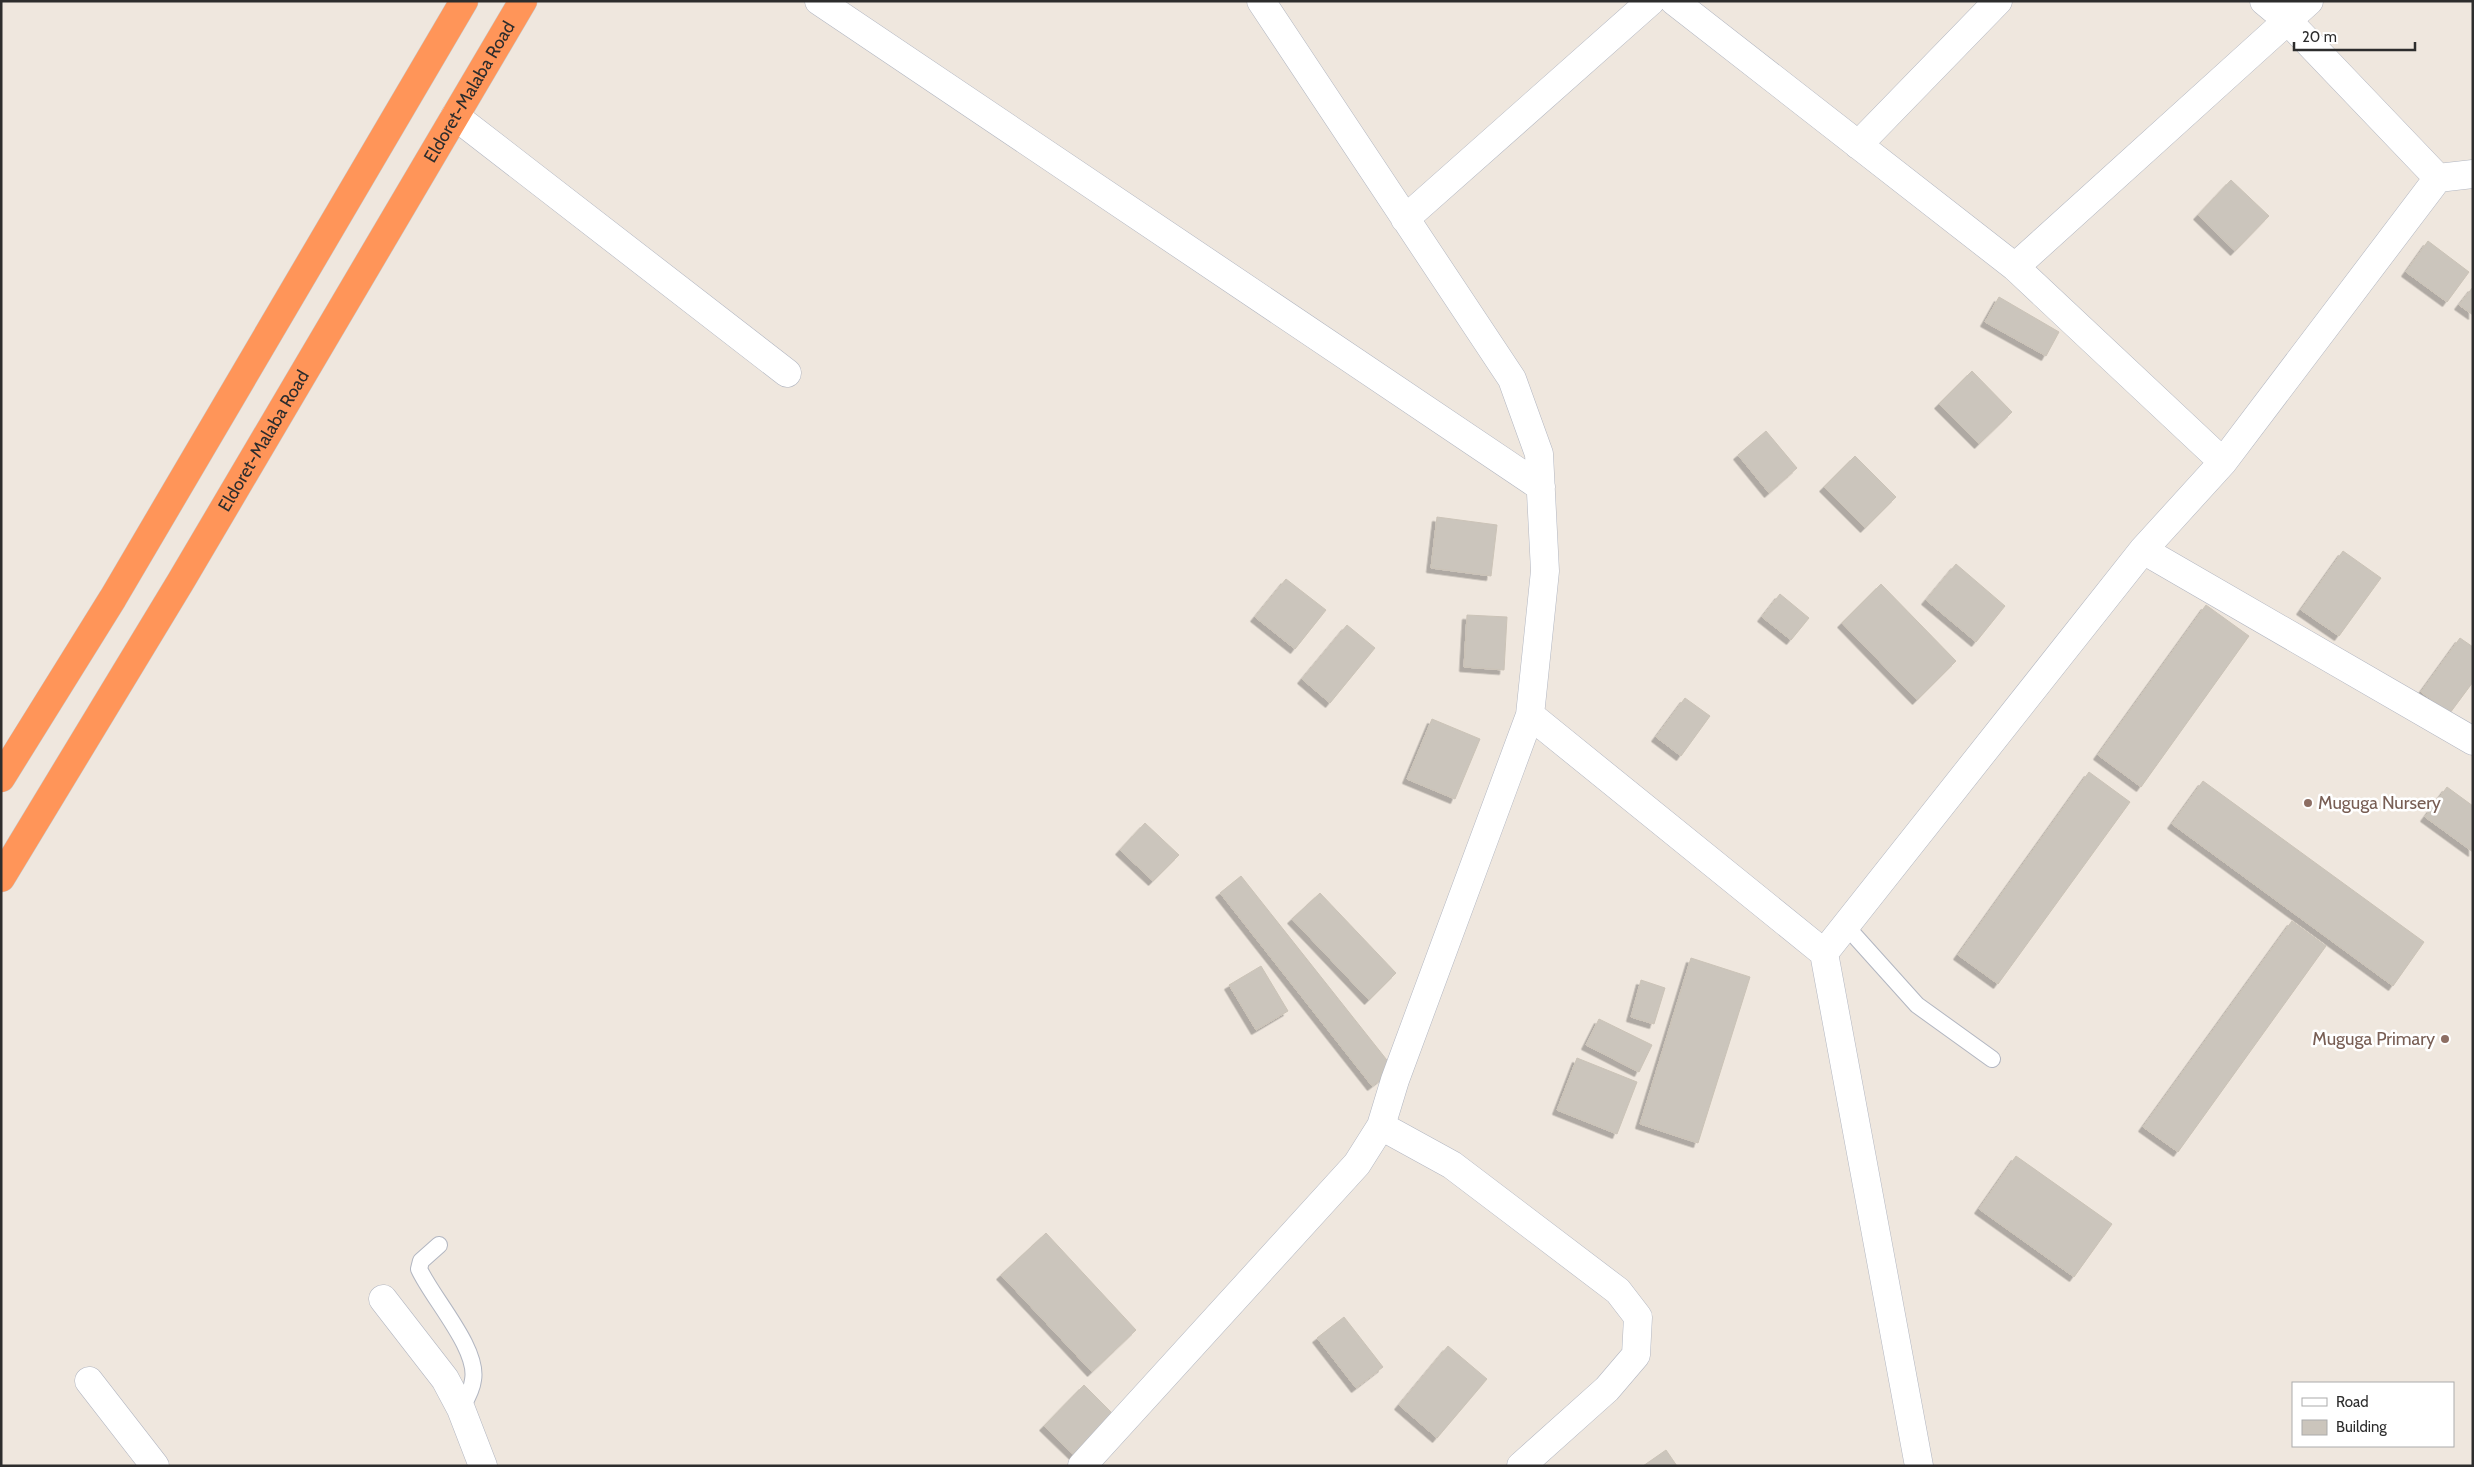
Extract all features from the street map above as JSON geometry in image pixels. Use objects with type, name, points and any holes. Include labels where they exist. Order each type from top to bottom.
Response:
[{"type":"highway","points":[[1,778],[113,598],[464,1]]},
{"type":"highway","name":"Eldoret-Malaba Road","points":[[1,878],[181,581],[523,1]]},
{"type":"street","points":[[819,1],[1541,488]]},
{"type":"street","points":[[1082,1466],[1357,1164],[1381,1126],[1394,1080],[1530,716],[1545,571],[1541,488],[1539,454],[1512,379],[1261,1]]},
{"type":"street","points":[[1405,219],[1652,1]]},
{"type":"street","points":[[1674,1],[2015,267],[2223,462]]},
{"type":"street","points":[[1858,145],[1998,1]]},
{"type":"street","points":[[2264,1],[2288,21],[2438,178]]},
{"type":"street","points":[[2015,267],[2309,1]]},
{"type":"street","points":[[455,116],[787,373]]},
{"type":"street","points":[[1824,953],[2144,550],[2223,462],[2438,178],[2473,174]]},
{"type":"street","points":[[2144,550],[2473,741]]},
{"type":"street","points":[[1530,716],[1824,953],[1919,1466]]},
{"type":"street","points":[[1381,1126],[1452,1165],[1618,1290],[1638,1317],[1636,1355],[1607,1389],[1521,1466]]},
{"type":"street","points":[[383,1299],[444,1380],[461,1409],[483,1466]]},
{"type":"street","points":[[88,1381],[155,1466]]},
{"type":"lane","points":[[1846,926],[1917,1005],[1992,1059]]},
{"type":"lane","points":[[439,1245],[421,1261],[419,1269],[460,1334],[472,1364],[474,1379],[461,1409]]},
{"type":"building","points":[[2231,180],[2269,216],[2235,251],[2198,215]]},
{"type":"building","points":[[2428,241],[2469,272],[2447,302],[2406,272]]},
{"type":"building","points":[[2473,287],[2473,315],[2459,305]]},
{"type":"building","points":[[1999,297],[2059,332],[2046,356],[1985,322]]},
{"type":"building","points":[[1972,371],[2012,412],[1979,444],[1939,404]]},
{"type":"building","points":[[1766,431],[1797,468],[1769,493],[1738,455]]},
{"type":"building","points":[[1855,456],[1896,497],[1865,528],[1824,487]]},
{"type":"building","points":[[1437,517],[1497,525],[1491,576],[1431,568]]},
{"type":"building","points":[[2343,551],[2381,578],[2339,636],[2301,610]]},
{"type":"building","points":[[1956,564],[2005,606],[1976,642],[1926,600]]},
{"type":"building","points":[[1286,579],[1326,610],[1295,649],[1255,617]]},
{"type":"building","points":[[1881,584],[1956,661],[1917,700],[1842,623]]},
{"type":"building","points":[[1780,594],[1809,618],[1791,640],[1762,617]]},
{"type":"building","points":[[2206,605],[2249,636],[2141,787],[2098,755]]},
{"type":"building","points":[[1467,615],[1507,617],[1504,670],[1464,667]]},
{"type":"building","points":[[1347,625],[1375,648],[1330,703],[1302,679]]},
{"type":"building","points":[[2460,638],[2473,647],[2473,682],[2450,713],[2421,692]]},
{"type":"building","points":[[1685,698],[1710,716],[1681,756],[1656,737]]},
{"type":"building","points":[[1432,719],[1480,739],[1455,799],[1407,779]]},
{"type":"building","points":[[2089,772],[2130,802],[1998,984],[1958,955]]},
{"type":"building","points":[[2203,781],[2424,942],[2393,986],[2172,824]]},
{"type":"building","points":[[2447,787],[2473,806],[2473,852],[2425,817]]},
{"type":"building","points":[[1145,823],[1179,855],[1153,881],[1120,850]]},
{"type":"building","points":[[1241,876],[1394,1069],[1372,1086],[1220,893]]},
{"type":"building","points":[[1320,893],[1396,973],[1369,1000],[1292,919]]},
{"type":"building","points":[[2292,921],[2326,946],[2178,1152],[2143,1127]]},
{"type":"building","points":[[1691,958],[1750,977],[1698,1143],[1640,1124]]},
{"type":"building","points":[[1261,966],[1288,1011],[1256,1030],[1229,985]]},
{"type":"building","points":[[1641,980],[1665,988],[1654,1024],[1631,1017]]},
{"type":"building","points":[[1599,1019],[1652,1045],[1639,1072],[1586,1045]]},
{"type":"building","points":[[1577,1058],[1637,1082],[1617,1134],[1557,1110]]},
{"type":"building","points":[[2016,1156],[2112,1224],[2074,1277],[1979,1209]]},
{"type":"building","points":[[1046,1233],[1136,1330],[1092,1372],[1001,1275]]},
{"type":"building","points":[[1344,1317],[1383,1367],[1356,1388],[1317,1338]]},
{"type":"building","points":[[1448,1346],[1487,1379],[1437,1438],[1399,1405]]},
{"type":"building","points":[[1084,1385],[1114,1415],[1075,1456],[1044,1426]]},
{"type":"building","points":[[1666,1450],[1677,1466],[1643,1466]]},
{"type":"place","name":"Muguga Nursery","points":[[2308,803]]},
{"type":"place","name":"Muguga Primary","points":[[2445,1039]]}]
